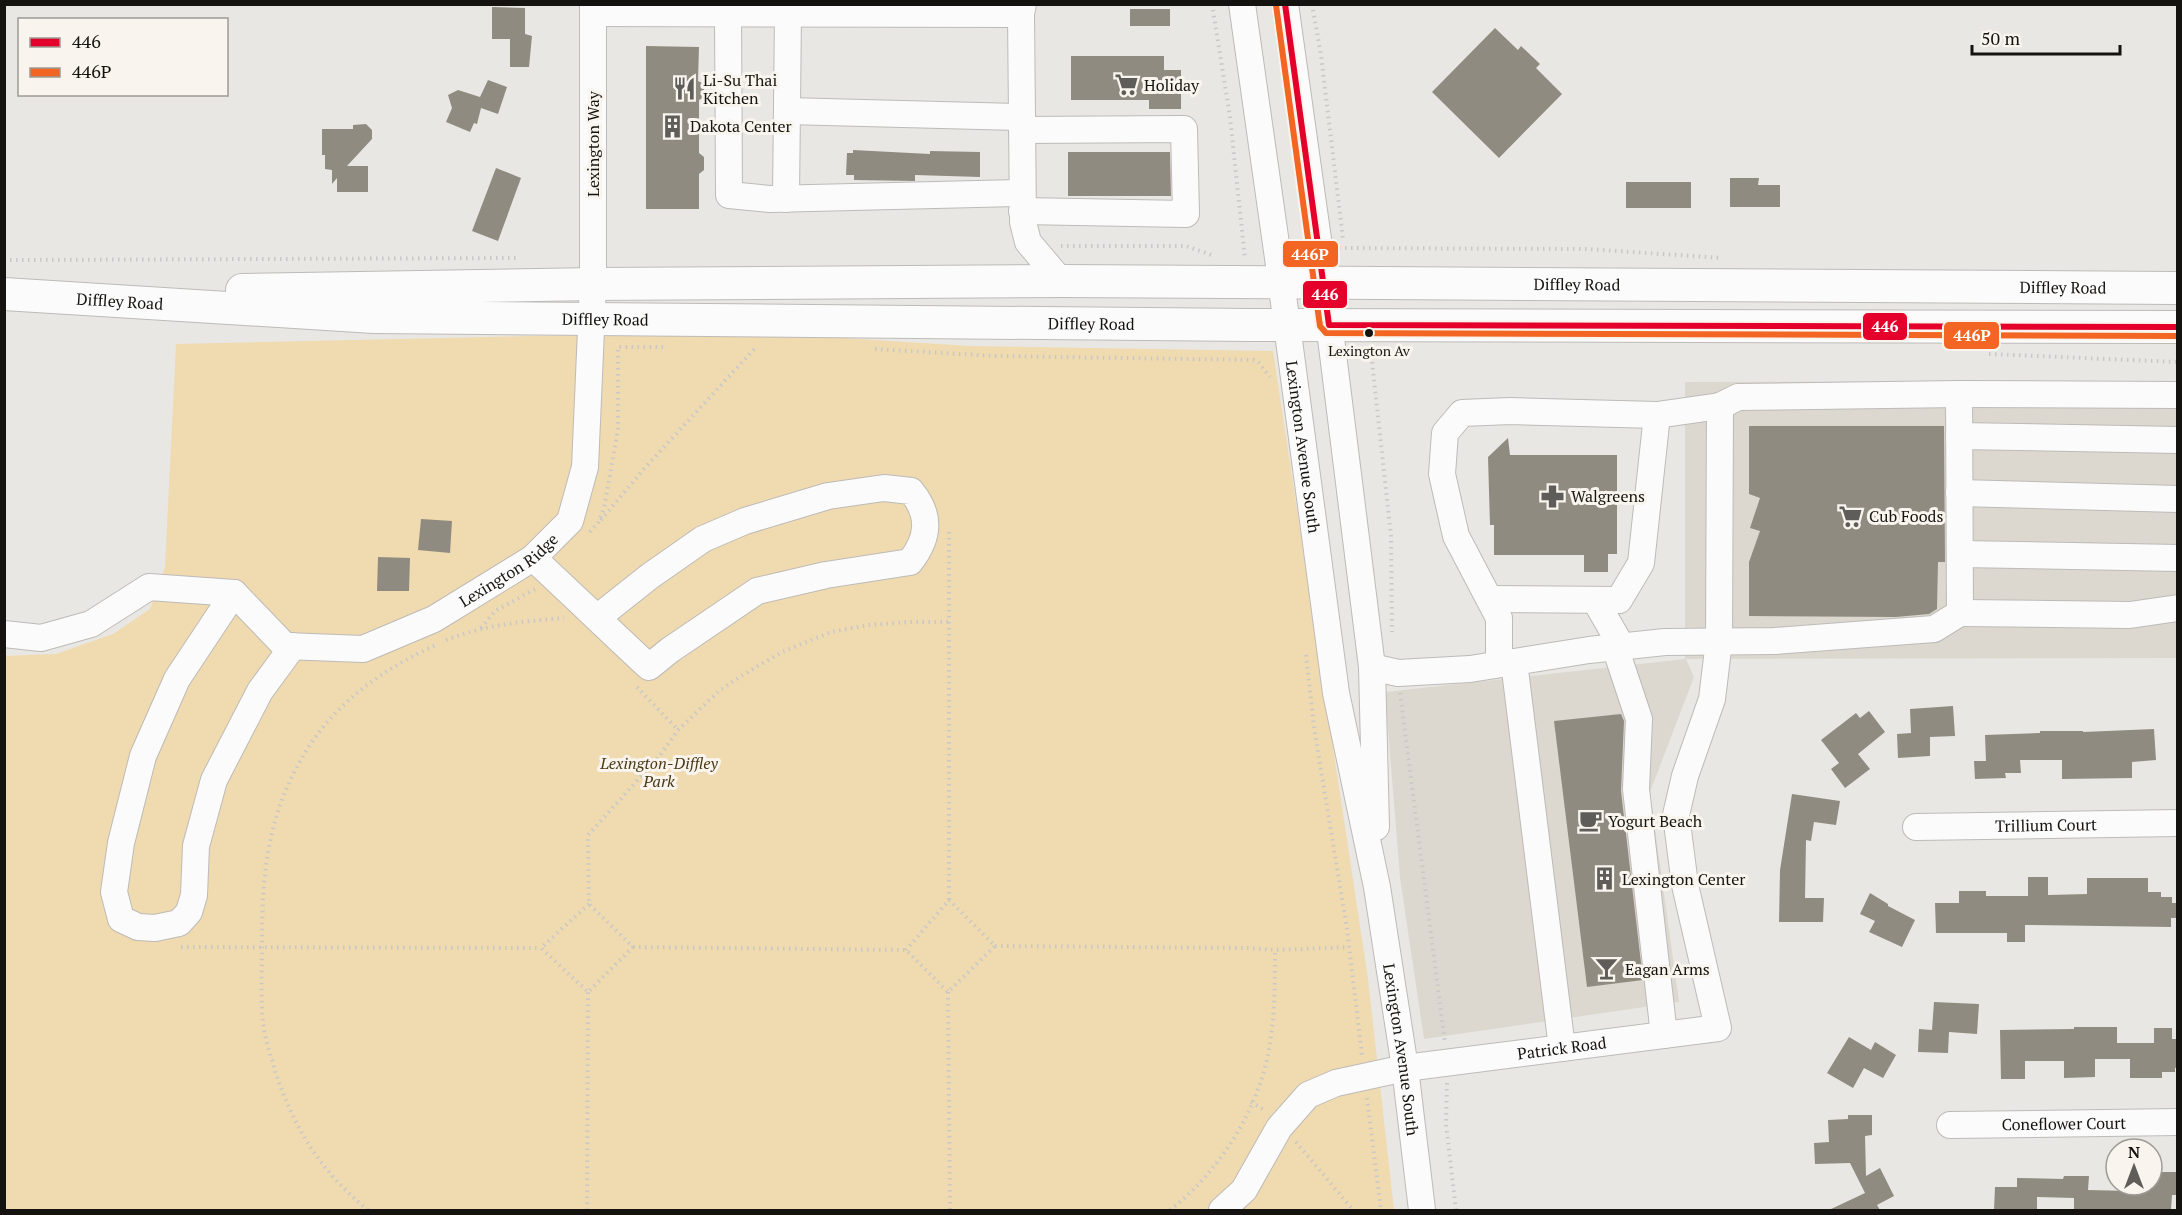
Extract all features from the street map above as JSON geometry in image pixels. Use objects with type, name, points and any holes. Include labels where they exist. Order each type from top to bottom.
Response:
[{"type":"main road","name":"Diffley Road","points":[[2178,288],[1061,281],[593,284],[4,294],[374,317],[1286,325],[2178,327]]},
{"type":"street","name":"Lexington Avenue South","points":[[1242,4],[1282,282],[1336,693],[1377,887],[1405,1068],[1422,1210]]},
{"type":"street","name":"Lexington Avenue South","points":[[1285,4],[1324,282],[1372,667],[1377,887]]},
{"type":"street","points":[[593,9],[679,9],[728,13],[888,9],[1022,9],[1023,222],[1028,242],[1061,281]]},
{"type":"street","name":"Lexington Way","points":[[593,9],[593,284]]},
{"type":"street","points":[[728,13],[729,195],[770,199],[1022,202],[1186,213],[1184,129],[787,111]]},
{"type":"street","points":[[786,199],[788,13]]},
{"type":"street","name":"Lexington Ridge","points":[[293,646],[363,649],[434,619],[533,558],[570,521],[585,467],[593,284]]},
{"type":"street","points":[[1959,394],[1960,613]]},
{"type":"street","points":[[1562,1048],[1500,618],[1456,536],[1442,474],[1444,433],[1462,413],[1510,411],[1657,415],[1720,406],[1738,398],[1959,394],[2178,395]]},
{"type":"street","points":[[1719,641],[1720,406]]},
{"type":"street","points":[[1490,599],[1619,600],[1641,563],[1657,415]]},
{"type":"street","points":[[1959,436],[2178,441]]},
{"type":"street","points":[[533,558],[649,667],[670,650],[757,591],[826,575],[910,562],[920,549],[925,530],[922,504],[911,491],[884,488],[828,496],[746,521],[704,539],[650,576],[597,618]]},
{"type":"street","points":[[1959,493],[2178,499]]},
{"type":"street","points":[[1960,554],[2178,558]]},
{"type":"street","points":[[4,634],[41,638],[91,624],[149,587],[234,593],[285,646],[293,646]]},
{"type":"street","points":[[234,593],[177,679],[143,756],[121,843],[114,892],[121,919],[138,927],[155,928],[178,923],[189,912],[194,895],[196,846],[214,780],[260,691],[293,646]]},
{"type":"street","points":[[1594,600],[1618,647],[1639,719],[1636,789],[1664,1035]]},
{"type":"street","points":[[1372,667],[1398,673],[1470,669],[1665,642],[1775,640],[1934,629],[1960,613],[2130,615],[2178,609]]},
{"type":"street","name":"Patrick Road","points":[[1222,1210],[1244,1190],[1281,1126],[1308,1095],[1336,1083],[1405,1068],[1718,1028],[1685,885],[1676,815],[1685,776],[1712,699],[1719,641]]},
{"type":"street","name":"Trillium Court","points":[[1916,827],[2178,823]]},
{"type":"street","name":"Coneflower Court","points":[[1950,1125],[2178,1122]]},
{"type":"path","points":[[1212,4],[1230,117],[1245,261]]},
{"type":"path","points":[[1312,4],[1339,191],[1343,248]]},
{"type":"path","points":[[618,347],[675,347]]},
{"type":"path","points":[[744,347],[767,347]]},
{"type":"path","points":[[598,523],[643,470],[756,347]]},
{"type":"path","points":[[871,349],[995,356],[1254,360],[1270,376],[1272,388]]},
{"type":"path","points":[[1371,358],[1391,536],[1392,629],[1447,1063],[1446,1124],[1456,1210]]},
{"type":"path","points":[[906,950],[949,900],[949,521],[924,520]]},
{"type":"path","points":[[368,1210],[350,1196],[327,1171],[303,1139],[285,1101],[264,1031],[262,894],[267,855],[277,812],[292,777],[311,743],[340,709],[371,681],[417,653],[481,628],[568,617]]},
{"type":"path","points":[[949,622],[869,625],[831,632],[782,652],[719,691],[678,730],[661,754],[588,835],[589,904],[633,947],[906,950],[948,992],[950,1210]]},
{"type":"path","points":[[1305,644],[1314,727],[1349,947],[1381,1210]]},
{"type":"path","points":[[949,900],[996,945],[1275,950],[1349,947]]},
{"type":"path","points":[[541,948],[589,904]]},
{"type":"path","points":[[948,992],[996,945]]},
{"type":"path","points":[[178,947],[541,948],[588,992]]},
{"type":"path","points":[[587,1210],[588,992],[633,947]]},
{"type":"path","points":[[1170,1210],[1187,1197],[1216,1163],[1238,1130],[1257,1090],[1270,1046],[1276,1002],[1275,950]]},
{"type":"path","points":[[1251,1102],[1270,1113],[1353,1210]]},
{"type":"shaded area","points":[[2177,381],[2177,658],[1686,659],[1694,677],[1650,792],[1679,1002],[1424,1039],[1400,878],[1385,692],[1685,659],[1685,382]]},
{"type":"green space","name":"Lexington-Diffley Park","points":[[626,334],[843,338],[970,346],[1273,351],[1368,979],[1394,1210],[5,1210],[5,656],[56,654],[113,634],[150,609],[165,567],[176,344]]},
{"type":"building","points":[[492,7],[525,8],[525,34],[532,36],[529,67],[510,67],[510,39],[492,39]]},
{"type":"building","points":[[1130,9],[1170,9],[1170,26],[1130,26]]},
{"type":"building","points":[[1495,28],[1518,50],[1521,46],[1540,64],[1536,68],[1562,94],[1499,158],[1432,92]]},
{"type":"building","name":"Dakota Center","points":[[646,46],[699,47],[698,81],[704,84],[704,97],[699,100],[699,153],[704,157],[704,170],[699,174],[699,209],[646,209]]},
{"type":"building","name":"Holiday","points":[[1071,56],[1164,56],[1164,70],[1181,70],[1181,109],[1149,109],[1149,100],[1071,100]]},
{"type":"building","points":[[488,80],[507,87],[498,114],[481,108],[477,124],[474,123],[470,132],[446,122],[452,108],[448,95],[458,90],[480,97]]},
{"type":"building","points":[[366,124],[372,130],[372,139],[347,166],[368,166],[368,192],[337,192],[337,178],[332,184],[332,170],[325,169],[325,155],[322,155],[322,129],[353,129],[353,125]]},
{"type":"building","points":[[853,150],[930,154],[930,151],[980,152],[980,177],[915,175],[915,181],[854,180],[854,175],[846,175],[847,153],[853,153]]},
{"type":"building","points":[[1068,152],[1170,152],[1171,196],[1068,196]]},
{"type":"building","points":[[496,168],[521,178],[498,241],[472,231]]},
{"type":"building","points":[[1730,178],[1759,178],[1758,185],[1780,185],[1780,207],[1730,207]]},
{"type":"building","points":[[1626,182],[1691,182],[1691,208],[1626,208]]},
{"type":"building","name":"Cub Foods","points":[[1749,426],[1944,426],[1945,562],[1938,562],[1937,609],[1929,614],[1896,617],[1749,616],[1749,562],[1760,531],[1750,528],[1760,498],[1749,494]]},
{"type":"building","name":"Walgreens","points":[[1508,438],[1510,455],[1617,455],[1617,554],[1608,554],[1608,572],[1584,572],[1584,555],[1494,555],[1494,525],[1490,525],[1488,457]]},
{"type":"building","points":[[421,519],[452,521],[450,553],[418,550]]},
{"type":"building","points":[[378,557],[410,558],[409,591],[377,591]]},
{"type":"building","points":[[1953,706],[1955,736],[1930,737],[1930,756],[1898,758],[1897,734],[1911,733],[1910,709]]},
{"type":"building","points":[[1869,711],[1885,732],[1858,754],[1870,769],[1845,788],[1831,769],[1839,763],[1821,740],[1856,713],[1860,718]]},
{"type":"building","name":"Lexington Center","points":[[1621,714],[1624,721],[1621,791],[1643,980],[1587,987],[1554,721]]},
{"type":"building","points":[[2154,729],[2156,760],[2132,762],[2132,778],[2062,779],[2062,760],[2020,760],[2021,773],[2005,773],[2006,778],[1975,779],[1974,761],[1986,761],[1985,735],[2040,733],[2040,731]]},
{"type":"building","points":[[1792,794],[1840,801],[1836,825],[1814,822],[1811,841],[1806,840],[1805,898],[1824,898],[1823,922],[1779,922],[1780,870]]},
{"type":"building","points":[[2028,877],[2048,877],[2048,895],[2087,894],[2087,878],[2148,878],[2148,892],[2161,892],[2161,897],[2172,897],[2172,903],[2178,903],[2178,918],[2171,918],[2171,927],[2025,925],[2025,942],[2007,942],[2007,933],[1936,933],[1935,903],[1959,903],[1959,891],[1986,891],[1986,896],[2028,896]]},
{"type":"building","points":[[1870,893],[1888,906],[1915,920],[1902,947],[1869,932],[1875,921],[1860,914]]},
{"type":"building","points":[[1934,1002],[1979,1004],[1977,1034],[1949,1032],[1948,1053],[1918,1052],[1919,1029],[1932,1030]]},
{"type":"building","points":[[2074,1027],[2117,1027],[2117,1043],[2154,1043],[2154,1028],[2172,1028],[2172,1039],[2178,1039],[2178,1067],[2175,1068],[2175,1072],[2162,1072],[2162,1078],[2130,1078],[2130,1059],[2095,1059],[2095,1077],[2064,1078],[2064,1061],[2025,1061],[2025,1079],[2001,1079],[2000,1030],[2074,1029]]},
{"type":"building","points":[[1849,1037],[1871,1050],[1875,1042],[1896,1055],[1883,1078],[1864,1068],[1853,1088],[1827,1073]]},
{"type":"building","points":[[1848,1115],[1872,1115],[1872,1135],[1865,1136],[1866,1176],[1880,1168],[1894,1196],[1877,1205],[1880,1210],[1829,1210],[1865,1193],[1850,1163],[1815,1164],[1814,1143],[1829,1142],[1828,1120],[1848,1119]]},
{"type":"building","points":[[2164,1172],[2177,1172],[2176,1195],[2172,1195],[2171,1210],[2074,1210],[2074,1198],[2037,1197],[2037,1210],[1994,1210],[1995,1187],[2017,1187],[2017,1178],[2063,1179],[2064,1176],[2089,1176],[2088,1190],[2104,1190],[2104,1197],[2164,1197]]},
{"type":"transit line","name":"446","points":[[1285,4],[1329,325],[2178,327]]},
{"type":"transit line","name":"446P","points":[[1276,5],[1320,326],[1326,333],[2178,336]]},
{"type":"place","name":"Holiday","points":[[1126,85]]},
{"type":"place","name":"Li-Su Thai Kitchen","points":[[685,89]]},
{"type":"place","name":"Dakota Center","points":[[672,126]]},
{"type":"place","name":"Lexington Av","points":[[1369,333]]},
{"type":"place","name":"Walgreens","points":[[1553,496]]},
{"type":"place","name":"Cub Foods","points":[[1851,516]]},
{"type":"place","name":"Yogurt Beach","points":[[1590,821]]},
{"type":"place","name":"Lexington Center","points":[[1604,879]]},
{"type":"place","name":"Eagan Arms","points":[[1607,969]]}]
